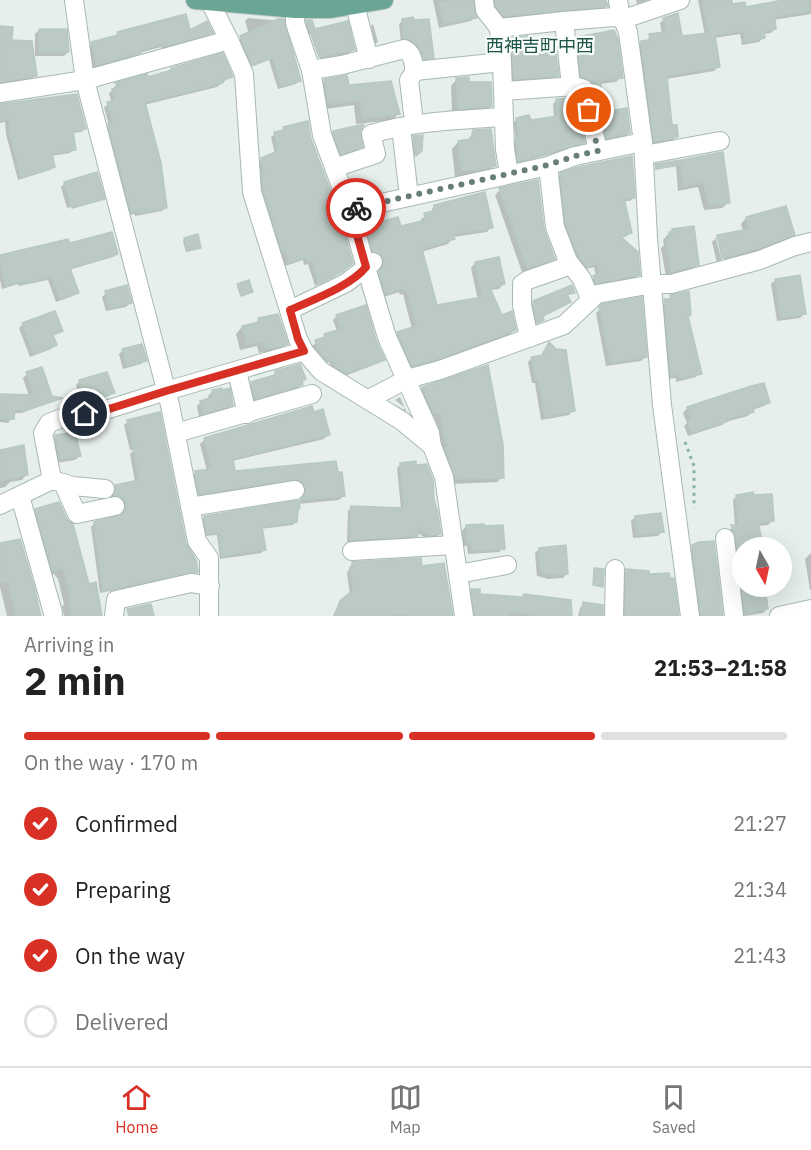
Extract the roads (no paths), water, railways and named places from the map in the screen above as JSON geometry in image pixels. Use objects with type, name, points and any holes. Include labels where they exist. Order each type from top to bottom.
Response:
[{"type":"main road","points":[[202,1],[295,9],[331,9],[384,0]]},
{"type":"street","points":[[74,0],[85,80],[166,391],[197,541],[209,558],[209,616]]},
{"type":"street","points":[[483,0],[485,10],[499,28],[509,174]]},
{"type":"street","points":[[618,0],[628,32],[643,148],[662,405],[690,616]]},
{"type":"street","points":[[499,28],[614,17],[624,19],[680,0]]},
{"type":"street","points":[[202,1],[229,40],[244,74],[252,192],[298,339],[304,351],[321,371],[402,421],[432,446]]},
{"type":"street","points":[[355,5],[369,58]]},
{"type":"street","points":[[295,9],[295,23],[311,70],[322,135],[369,265],[387,337],[430,433],[432,446],[444,477],[464,616]]},
{"type":"street","points":[[564,21],[571,86]]},
{"type":"street","points":[[0,93],[85,80],[229,40]]},
{"type":"street","points":[[311,70],[404,49],[409,51],[415,71],[409,80],[407,120],[409,197]]},
{"type":"street","points":[[415,71],[502,62]]},
{"type":"street","points":[[504,91],[571,86],[584,89],[598,151]]},
{"type":"street","points":[[334,168],[376,154],[371,134],[407,120],[504,117]]},
{"type":"street","points":[[350,210],[548,165],[598,151],[720,141]]},
{"type":"street","points":[[548,165],[555,227],[571,265],[582,279],[590,298]]},
{"type":"street","points":[[369,399],[407,379],[440,370],[564,325],[590,298],[597,294],[671,284],[738,266],[811,242]]},
{"type":"street","points":[[290,310],[345,283],[369,265]]},
{"type":"street","points":[[530,338],[522,305],[522,284],[571,265]]},
{"type":"street","points":[[115,506],[77,514],[58,482],[43,434],[49,423],[62,418],[109,409],[304,351]]},
{"type":"street","points":[[237,371],[248,414]]},
{"type":"street","points":[[176,433],[312,394]]},
{"type":"street","points":[[0,505],[58,482],[105,489]]},
{"type":"street","points":[[190,507],[295,490]]},
{"type":"street","points":[[20,496],[53,613]]},
{"type":"street","points":[[725,538],[734,616]]},
{"type":"street","points":[[352,550],[454,545]]},
{"type":"street","points":[[458,574],[507,565]]},
{"type":"street","points":[[614,616],[615,569]]},
{"type":"street","points":[[114,616],[116,600],[191,583],[210,586]]},
{"type":"street","points":[[779,616],[811,609]]},
{"type":"district","name":"西神吉町中西","points":[[540,45]]}]
